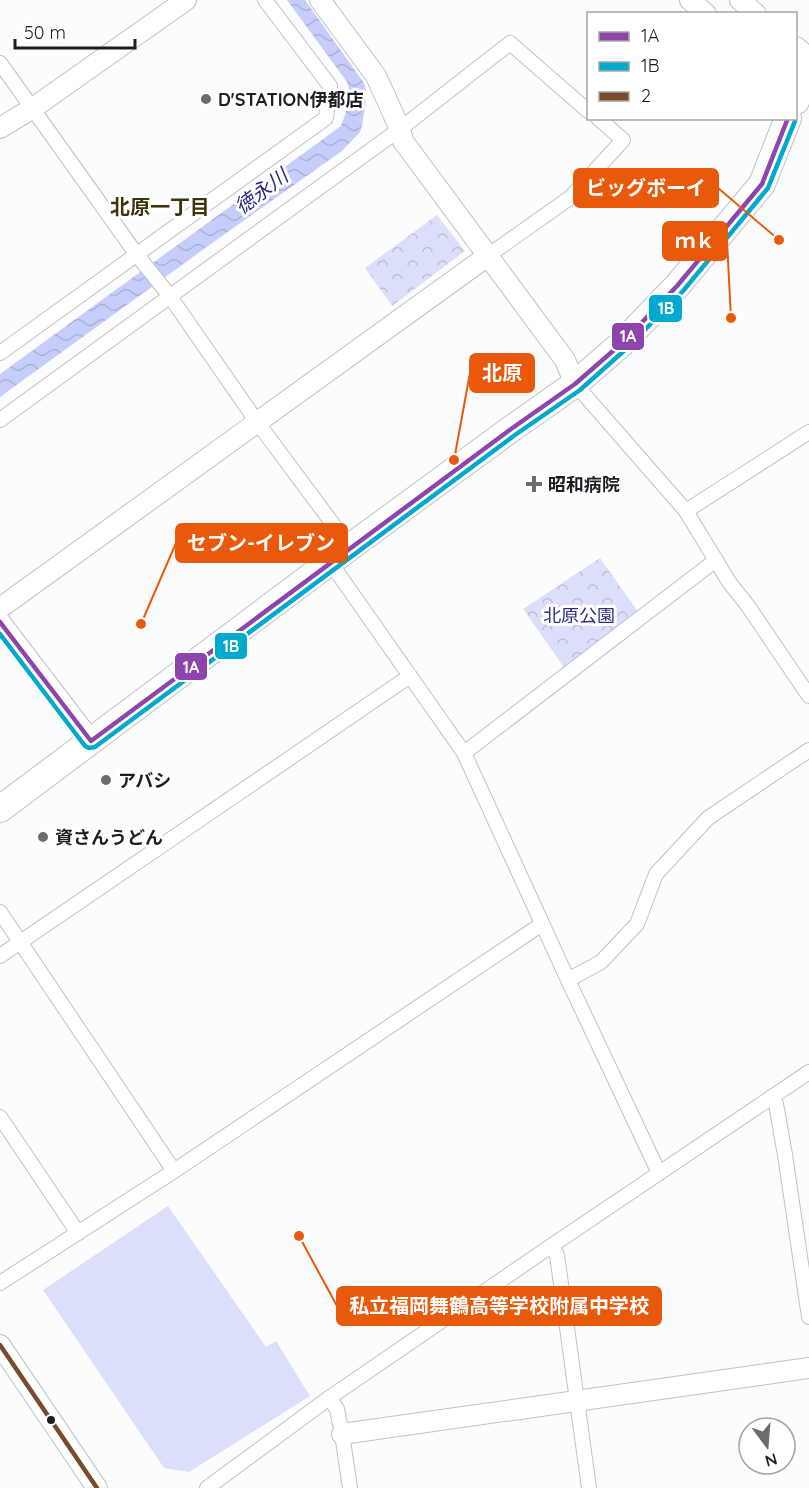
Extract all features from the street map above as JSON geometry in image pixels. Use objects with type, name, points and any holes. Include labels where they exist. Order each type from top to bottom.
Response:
[{"type":"highway","points":[[0,809],[340,555],[575,384],[621,344],[677,286],[762,184],[787,120]]},
{"type":"street","points":[[0,128],[33,108],[186,0]]},
{"type":"street","points":[[0,353],[326,118],[330,86],[265,0]]},
{"type":"street","points":[[320,0],[376,76],[400,129],[403,141],[565,360],[575,384],[686,511],[729,582],[809,696]]},
{"type":"street","points":[[690,0],[704,12]]},
{"type":"street","points":[[740,0],[754,12]]},
{"type":"street","points":[[0,420],[400,129],[510,43],[587,110]]},
{"type":"street","points":[[797,49],[809,58]]},
{"type":"street","points":[[0,63],[137,255],[169,295],[256,422],[340,555],[410,676],[464,753],[659,1173]]},
{"type":"street","points":[[0,608],[571,197],[622,140],[600,120]]},
{"type":"street","points":[[686,511],[809,432]]},
{"type":"street","points":[[464,753],[716,560]]},
{"type":"street","points":[[0,622],[91,741]]},
{"type":"street","points":[[0,956],[410,676]]},
{"type":"street","points":[[568,980],[601,962],[637,924],[656,874],[708,818],[809,750]]},
{"type":"street","points":[[0,912],[174,1171]]},
{"type":"street","points":[[0,1283],[174,1171],[542,924]]},
{"type":"street","points":[[207,1488],[224,1483],[329,1398],[551,1245],[809,1072]]},
{"type":"street","points":[[772,1097],[776,1104],[785,1155],[809,1317]]},
{"type":"street","points":[[0,1117],[78,1233]]},
{"type":"street","points":[[551,1245],[557,1255],[589,1488]]},
{"type":"street","points":[[0,1345],[97,1488]]},
{"type":"street","points":[[342,1434],[809,1368]]},
{"type":"street","points":[[329,1398],[337,1409],[350,1488]]},
{"type":"green space","points":[[437,215],[465,251],[392,306],[365,268]]},
{"type":"green space","name":"北原公園","points":[[600,558],[639,613],[566,670],[523,609]]},
{"type":"green space","points":[[168,1206],[266,1347],[276,1341],[310,1396],[189,1472],[164,1468],[43,1290]]},
{"type":"water","name":"徳永川","points":[[287,0],[305,0],[364,83],[366,101],[360,132],[342,151],[0,397],[0,374],[341,126],[349,99],[347,82]]},
{"type":"transit line","name":"1A","points":[[0,622],[91,741],[575,384],[621,344],[677,286],[762,184],[787,120]]},
{"type":"transit line","name":"1B","points":[[0,634],[85,746],[95,747],[515,435],[580,390],[626,349],[683,291],[768,188],[795,121]]},
{"type":"transit line","name":"2","points":[[0,1345],[97,1488]]},
{"type":"place","name":"D'STATION伊都店","points":[[206,99]]},
{"type":"place","name":"ビッグボーイ","points":[[779,240]]},
{"type":"place","name":"ｍｋ","points":[[731,318]]},
{"type":"place","name":"北原","points":[[454,460]]},
{"type":"place","name":"昭和病院","points":[[534,484]]},
{"type":"place","name":"セブン-イレブン","points":[[141,624]]},
{"type":"place","name":"アバシ","points":[[106,780]]},
{"type":"place","name":"資さんうどん","points":[[43,837]]},
{"type":"place","name":"私立福岡舞鶴高等学校附属中学校","points":[[299,1236]]},
{"type":"district","name":"北原一丁目","points":[[160,206]]}]
